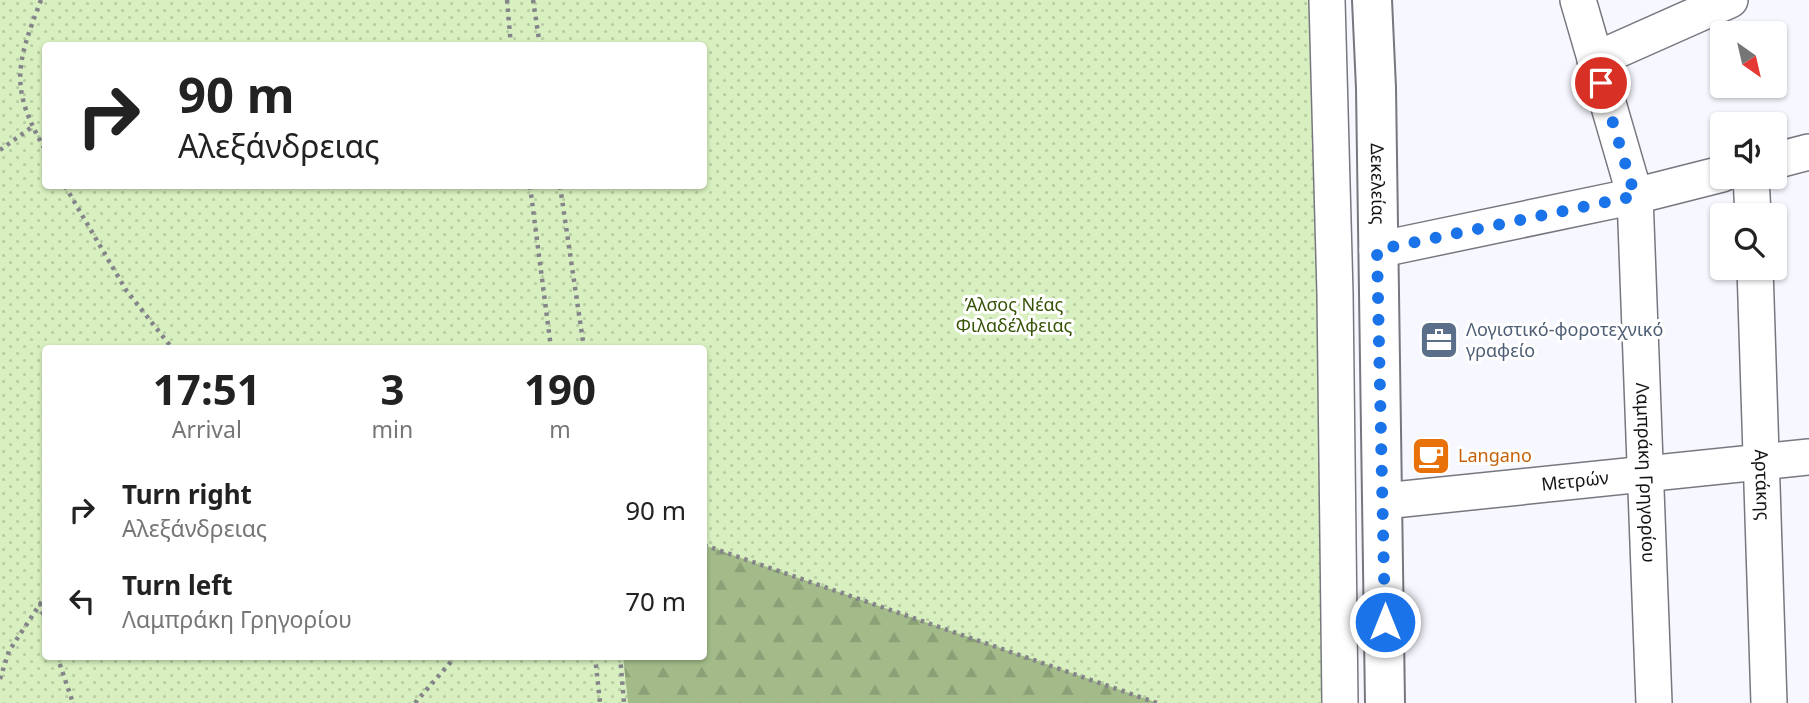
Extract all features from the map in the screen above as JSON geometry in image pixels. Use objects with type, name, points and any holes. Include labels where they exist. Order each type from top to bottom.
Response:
[{"type":"main road","name":"Δεκελείας","points":[[1372,0],[1384,501],[1385,703]]},
{"type":"street","points":[[1327,0],[1335,280],[1340,703]]},
{"type":"street","name":"Λαμπράκη Γρηγορίου","points":[[1578,0],[1635,196],[1654,703]]},
{"type":"street","points":[[1595,60],[1730,0]]},
{"type":"street","points":[[1787,158],[1809,152]]},
{"type":"street","points":[[1377,250],[1635,196],[1710,177]]},
{"type":"street","name":"Αρτάκης","points":[[1755,280],[1769,703]]},
{"type":"street","name":"Μετρών","points":[[1384,501],[1646,477],[1809,457]]},
{"type":"path","points":[[41,0],[22,48],[18,89],[32,127],[42,144]]},
{"type":"path","points":[[507,0],[511,42]]},
{"type":"path","points":[[533,0],[539,42]]},
{"type":"path","points":[[0,150],[32,127]]},
{"type":"path","points":[[67,189],[126,290],[170,345]]},
{"type":"path","points":[[530,189],[551,345]]},
{"type":"path","points":[[560,189],[584,345]]},
{"type":"path","points":[[707,545],[1157,703]]},
{"type":"path","points":[[0,679],[9,651],[42,600]]},
{"type":"path","points":[[40,602],[42,610]]},
{"type":"path","points":[[58,660],[73,703]]},
{"type":"path","points":[[415,703],[453,660]]},
{"type":"path","points":[[595,660],[600,703]]},
{"type":"path","points":[[620,660],[624,703]]},
{"type":"green space","name":"Άλσος Νέας Φιλαδέλφειας","points":[[0,0],[1318,0],[1331,703],[0,703]]},
{"type":"green space","points":[[707,546],[1157,703],[628,703],[623,660],[707,660]]},
{"type":"place","name":"Λογιστικό-φοροτεχνικό γραφείο","points":[[1439,340]]},
{"type":"place","name":"Langano","points":[[1431,456]]},
{"type":"route","points":[[1385,622],[1377,250],[1635,196],[1601,83]]}]
